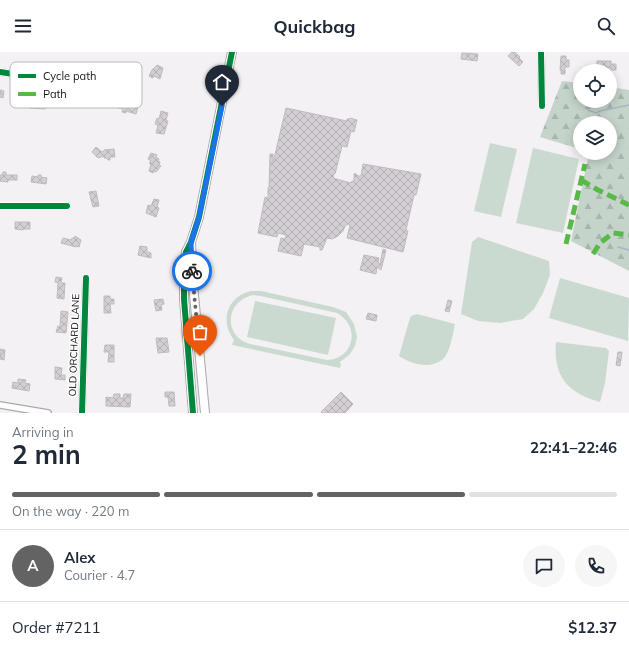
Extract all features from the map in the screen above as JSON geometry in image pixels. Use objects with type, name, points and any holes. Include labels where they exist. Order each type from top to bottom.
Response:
[{"type":"street","points":[[193,413],[184,299],[186,252],[191,242],[199,217],[232,52]]},
{"type":"street","points":[[541,52],[542,106]]},
{"type":"street","points":[[0,72],[10,74]]},
{"type":"street","points":[[0,206],[67,206]]},
{"type":"street","points":[[191,242],[194,299],[205,413]]},
{"type":"street","name":"OLD ORCHARD LANE","points":[[82,413],[86,278]]},
{"type":"street","points":[[184,299],[194,299]]},
{"type":"street","points":[[0,405],[48,413]]},
{"type":"green space","points":[[562,81],[573,82],[573,108],[617,108],[617,88],[629,90],[629,271],[571,241],[588,160],[617,160],[617,116],[573,116],[573,147],[540,137]]},
{"type":"shaded area","points":[[490,143],[517,149],[501,217],[474,211]]},
{"type":"shaded area","points":[[533,148],[573,158],[573,160],[579,160],[563,233],[516,223]]},
{"type":"shaded area","points":[[478,237],[549,261],[550,275],[543,293],[534,309],[523,319],[500,323],[478,321],[461,314],[472,242]]},
{"type":"shaded area","points":[[560,278],[629,298],[628,341],[549,318]]},
{"type":"shaded area","points":[[251,291],[261,291],[333,307],[346,312],[354,324],[357,337],[355,346],[350,354],[339,363],[341,363],[340,368],[232,345],[234,340],[229,333],[227,325],[228,310],[237,298]],"holes":[[[253,295],[337,313],[345,319],[352,333],[348,348],[343,354],[336,358],[327,360],[250,344],[241,340],[235,334],[232,327],[231,319],[233,311],[237,304],[244,298]]]},
{"type":"shaded area","points":[[255,301],[336,318],[328,355],[247,337]]},
{"type":"shaded area","points":[[417,314],[455,324],[448,352],[443,359],[438,362],[421,365],[399,356],[411,316]]},
{"type":"shaded area","points":[[556,342],[606,348],[609,351],[605,383],[600,402],[579,394],[564,381],[557,364]]},
{"type":"building","points":[[512,52],[515,52],[523,62],[519,66],[508,56]]},
{"type":"building","points":[[462,53],[478,54],[477,61],[461,59]]},
{"type":"building","points":[[561,56],[566,56],[566,60],[569,60],[569,67],[565,67],[565,74],[561,74],[560,70]]},
{"type":"building","points":[[597,61],[611,61],[611,64],[597,64]]},
{"type":"building","points":[[157,65],[163,68],[160,79],[154,76],[153,78],[149,76]]},
{"type":"building","points":[[0,90],[4,91],[3,98],[0,97]]},
{"type":"building","points":[[118,108],[138,108],[136,114],[126,111],[126,113],[122,112],[123,109]]},
{"type":"building","points":[[286,108],[347,121],[347,119],[350,118],[357,120],[354,132],[351,131],[347,147],[342,146],[333,178],[351,183],[354,181],[355,173],[358,176],[361,176],[363,164],[421,174],[416,195],[414,195],[406,230],[408,231],[403,252],[347,238],[350,225],[348,224],[338,236],[332,239],[327,238],[322,250],[320,250],[320,247],[304,244],[301,256],[278,251],[281,238],[285,239],[286,235],[278,233],[277,237],[258,233],[265,197],[268,198],[270,154],[273,154],[273,163]]},
{"type":"building","points":[[161,111],[168,113],[166,120],[168,121],[164,134],[156,133],[158,125],[155,124],[157,118],[159,119]]},
{"type":"building","points":[[96,147],[102,152],[104,150],[114,149],[115,157],[110,157],[110,160],[104,158],[104,156],[98,158],[92,152]]},
{"type":"building","points":[[151,153],[157,155],[156,157],[159,159],[159,165],[161,166],[156,172],[154,171],[153,173],[149,171],[151,164],[149,163],[151,161],[148,159]]},
{"type":"building","points":[[3,172],[6,172],[6,175],[17,175],[17,180],[8,180],[8,182],[0,181],[0,175],[2,175]]},
{"type":"building","points":[[38,175],[47,178],[46,184],[31,182],[32,176],[38,177]]},
{"type":"building","points":[[96,191],[99,206],[93,207],[89,192]]},
{"type":"building","points":[[154,199],[159,200],[157,207],[159,208],[156,217],[146,213],[148,205],[151,206]]},
{"type":"building","points":[[15,222],[30,222],[30,229],[15,229]]},
{"type":"building","points":[[75,236],[81,240],[79,247],[61,243],[63,238],[71,240]]},
{"type":"building","points":[[140,246],[147,247],[147,252],[151,253],[151,258],[138,255]]},
{"type":"building","points":[[383,249],[386,250],[381,270],[377,267],[376,274],[360,270],[364,255],[379,258],[378,263],[380,264]]},
{"type":"building","points":[[56,277],[62,278],[61,283],[65,283],[64,299],[57,298],[58,283],[55,282]]},
{"type":"building","points":[[104,296],[110,296],[110,299],[114,299],[114,304],[110,304],[111,313],[104,313]]},
{"type":"building","points":[[163,299],[164,304],[161,305],[162,310],[156,311],[154,300]]},
{"type":"building","points":[[448,300],[452,301],[449,312],[445,311]]},
{"type":"building","points":[[61,311],[68,312],[66,333],[56,332],[58,326],[60,327]]},
{"type":"building","points":[[368,313],[377,315],[376,321],[366,319]]},
{"type":"building","points":[[156,338],[167,338],[169,352],[158,353]]},
{"type":"building","points":[[105,345],[114,345],[114,362],[108,362],[109,352],[104,352]]},
{"type":"building","points":[[0,349],[5,350],[4,360],[0,359]]},
{"type":"building","points":[[618,352],[622,352],[620,366],[616,365]]},
{"type":"building","points":[[55,367],[62,368],[61,375],[65,375],[65,380],[55,379]]},
{"type":"building","points":[[18,379],[26,380],[25,383],[30,384],[29,391],[12,388],[13,382],[18,383]]},
{"type":"building","points":[[165,392],[174,392],[175,406],[169,406],[168,397],[165,397]]},
{"type":"building","points":[[341,392],[353,404],[345,413],[321,412]]},
{"type":"building","points":[[114,394],[120,394],[120,398],[123,398],[124,394],[131,394],[130,407],[106,406],[106,397],[113,398]]},
{"type":"waterway","points":[[588,110],[596,113],[629,105]]},
{"type":"waterway","points":[[618,247],[629,250]]},
{"type":"marked path","points":[[566,244],[585,164]]},
{"type":"marked path","points":[[581,180],[629,205]]},
{"type":"marked path","points":[[593,254],[600,243],[613,233],[629,235]]},
{"type":"cycle path","points":[[193,413],[184,299],[186,252],[191,242],[199,217],[232,52]]},
{"type":"cycle path","points":[[541,52],[542,106]]},
{"type":"cycle path","points":[[0,72],[10,74]]},
{"type":"cycle path","points":[[0,206],[67,206]]},
{"type":"cycle path","points":[[82,413],[86,278]]},
{"type":"way so far","points":[[192,271],[200,356]]},
{"type":"route","points":[[192,271],[191,242],[199,217],[222,106]]}]
